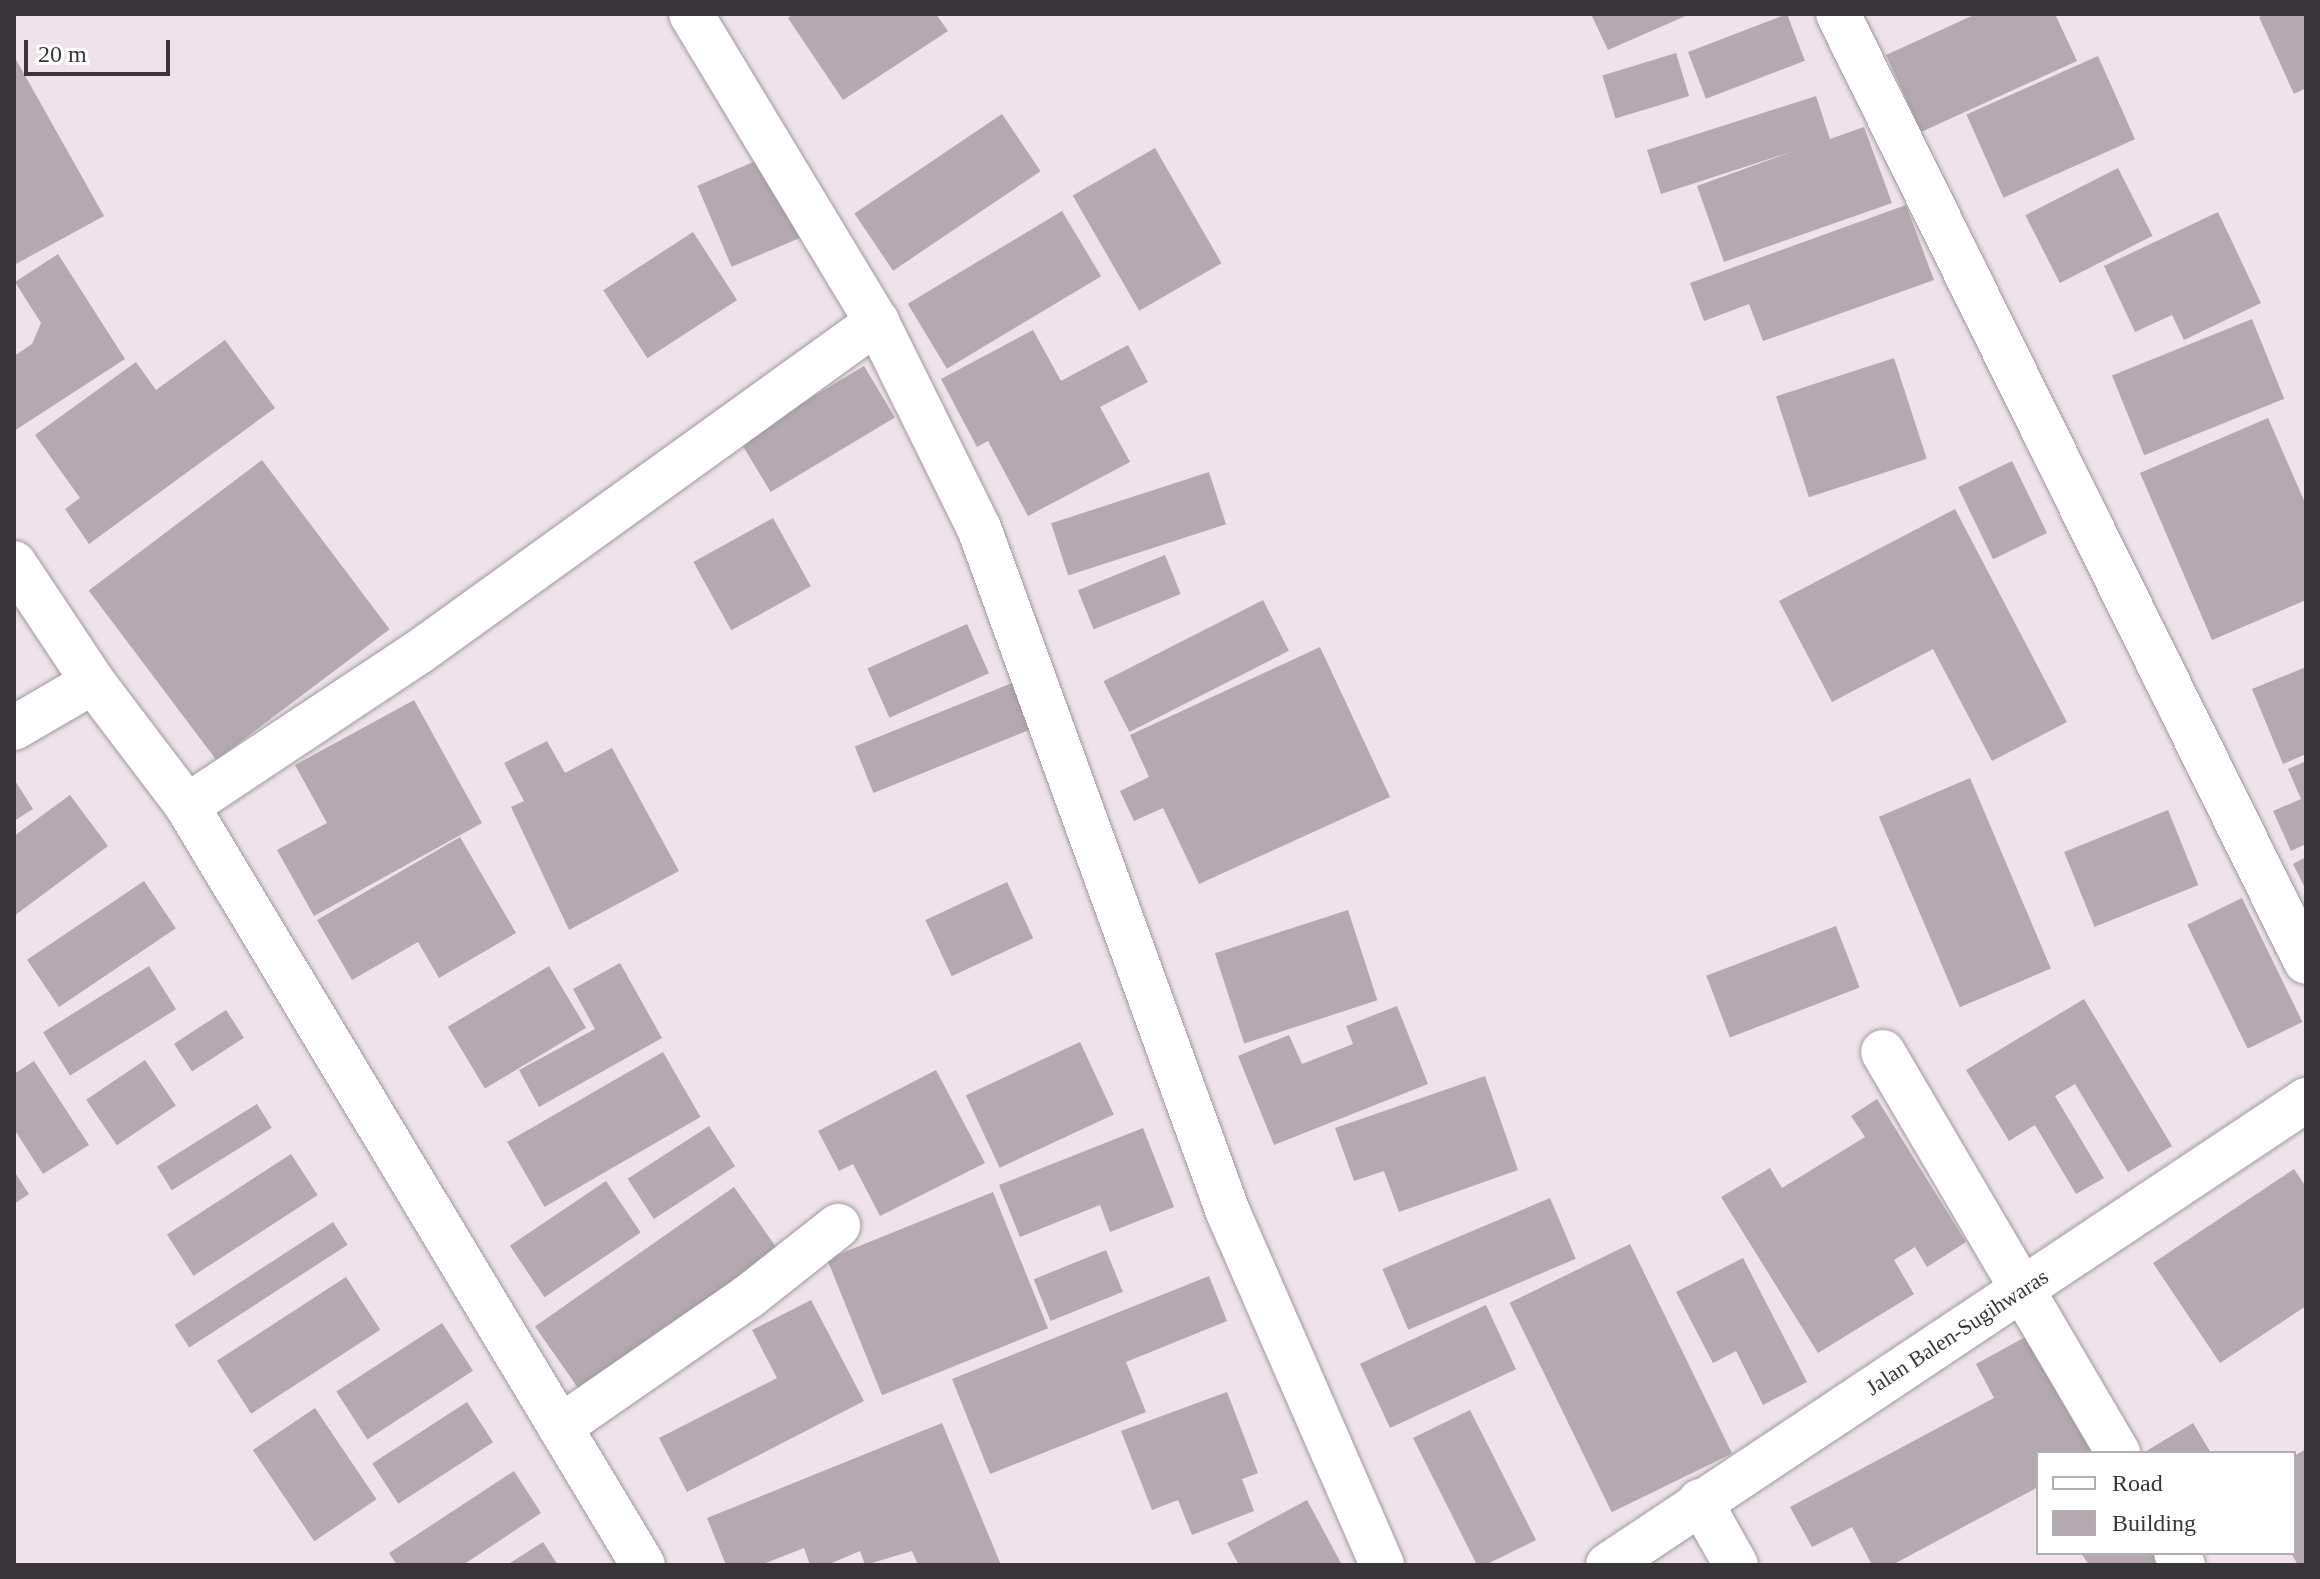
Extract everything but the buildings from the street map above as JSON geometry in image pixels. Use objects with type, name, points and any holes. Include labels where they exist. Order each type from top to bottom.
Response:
[{"type":"street","points":[[691,14],[877,322],[979,528],[1228,1212],[1382,1565]]},
{"type":"street","points":[[1838,14],[2306,962]]},
{"type":"street","points":[[187,806],[419,652],[877,322]]},
{"type":"street","points":[[14,563],[93,682],[187,806],[643,1565]]},
{"type":"street","points":[[14,728],[93,682]]},
{"type":"street","points":[[1883,1052],[2117,1451]]},
{"type":"street","name":"Jalan Balen-Sugihwaras","points":[[1608,1565],[1700,1501],[2305,1102]]},
{"type":"street","points":[[560,1427],[748,1297],[838,1226]]},
{"type":"street","points":[[1700,1501],[1736,1565]]}]
